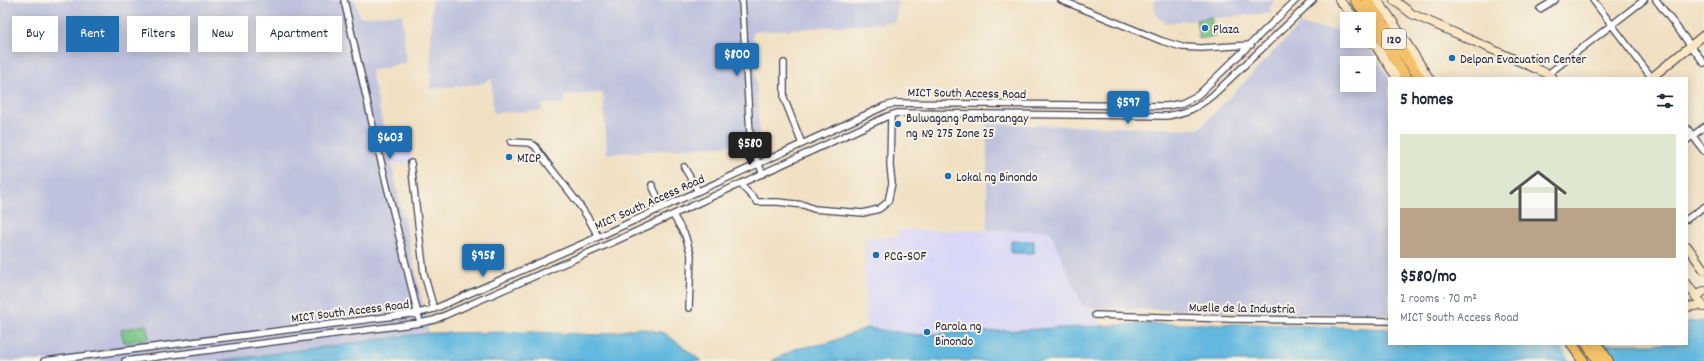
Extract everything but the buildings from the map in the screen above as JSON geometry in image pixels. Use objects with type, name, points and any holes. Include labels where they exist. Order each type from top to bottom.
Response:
[{"type":"highway","name":"120","points":[[1355,0],[1366,14],[1407,77]]},
{"type":"highway","name":"120","points":[[1367,0],[1419,77]]},
{"type":"highway","points":[[1573,345],[1583,361]]},
{"type":"highway","points":[[1588,345],[1598,361]]},
{"type":"highway","points":[[1598,345],[1608,361]]},
{"type":"street","points":[[344,0],[420,323]]},
{"type":"street","points":[[742,0],[750,134],[753,151],[763,174]]},
{"type":"street","points":[[1061,0],[1162,42],[1182,47],[1201,48],[1252,45]]},
{"type":"street","name":"MICT South Access Road","points":[[44,361],[418,313],[434,308],[551,258],[885,106],[896,103],[1167,106],[1182,103],[1198,95],[1206,88],[1252,45],[1296,0]]},
{"type":"street","name":"MICT South Access Road","points":[[125,361],[420,323],[449,314],[673,215],[891,115],[905,113],[1166,116],[1186,112],[1197,108],[1214,95],[1313,0]]},
{"type":"street","points":[[1339,0],[1350,12]]},
{"type":"street","name":"120","points":[[1378,0],[1390,16],[1428,77]]},
{"type":"street","points":[[1394,0],[1412,14],[1550,76],[1611,25],[1644,0]]},
{"type":"street","points":[[1540,9],[1555,0]]},
{"type":"street","points":[[1593,0],[1650,77]]},
{"type":"street","points":[[1656,0],[1704,63]]},
{"type":"street","points":[[1652,77],[1704,35]]},
{"type":"street","name":"120","points":[[1376,47],[1396,77]]},
{"type":"street","points":[[784,63],[784,98],[802,144]]},
{"type":"street","points":[[1206,88],[1214,95]]},
{"type":"street","points":[[741,184],[746,192],[754,197],[757,202],[778,202],[804,205],[814,209],[864,213],[879,210],[888,202],[892,183],[890,166],[891,115]]},
{"type":"street","points":[[1688,139],[1704,127]]},
{"type":"street","points":[[1688,130],[1704,151]]},
{"type":"street","points":[[511,142],[526,143],[535,146],[584,210],[598,237]]},
{"type":"street","points":[[411,163],[424,274],[434,308]]},
{"type":"street","points":[[684,167],[698,191]]},
{"type":"street","points":[[652,185],[662,207]]},
{"type":"street","points":[[674,202],[679,212]]},
{"type":"street","points":[[1688,218],[1704,206]]},
{"type":"street","points":[[673,215],[685,235],[691,255],[689,308]]},
{"type":"street","points":[[1688,247],[1704,270]]},
{"type":"street","points":[[551,258],[555,267]]},
{"type":"street","points":[[1688,285],[1702,306],[1688,307]]},
{"type":"street","points":[[1696,297],[1704,291]]},
{"type":"street","name":"Muelle de la Industria","points":[[1095,315],[1232,319],[1388,321]]},
{"type":"street","points":[[177,343],[180,354]]},
{"type":"shaded area","points":[[0,0],[355,0],[360,17],[402,14],[406,63],[371,71],[429,333],[219,361],[0,361]]},
{"type":"shaded area","points":[[432,0],[898,0],[896,22],[753,32],[760,143],[607,154],[603,93],[565,95],[564,104],[542,104],[542,111],[493,113],[492,79],[479,84],[430,89]]},
{"type":"shaded area","points":[[1154,0],[1274,0],[1270,8],[1271,13],[1165,23],[1156,16]]},
{"type":"shaded area","points":[[1299,25],[1340,30],[1340,48],[1369,48],[1374,56],[1340,56],[1340,92],[1376,92],[1376,59],[1388,77],[1388,315],[1094,308],[1082,305],[1050,231],[987,230],[987,124],[1199,129]]},
{"type":"shaded area","points":[[410,141],[412,162],[393,164],[388,144]]},
{"type":"shaded area","points":[[898,230],[1050,231],[1082,305],[1094,308],[1100,326],[918,335],[866,328],[864,238],[898,237]]},
{"type":"green space","name":"Plaza","points":[[1211,17],[1215,36],[1199,39],[1196,20]]},
{"type":"green space","points":[[146,325],[149,338],[124,343],[121,330]]},
{"type":"water","points":[[1011,241],[1034,241],[1034,253],[1011,253]]},
{"type":"water","points":[[1704,321],[1704,361],[772,361],[795,349],[828,343],[866,328],[918,335],[1139,324],[1252,324],[1388,329],[1388,345],[1688,345],[1688,322]]},
{"type":"water","points":[[639,328],[665,333],[701,361],[219,361],[429,333],[533,332],[597,335]]},
{"type":"pier","points":[[1560,345],[1603,345],[1613,361],[1570,361]]},
{"type":"place","name":"Plaza","points":[[1205,28]]},
{"type":"place","name":"Delpan Evacuation Center","points":[[1452,58]]},
{"type":"place","name":"Bulwagang Pambarangay ng № 275 Zone 25","points":[[898,124]]},
{"type":"place","name":"MICP","points":[[509,157]]},
{"type":"place","name":"Lokal ng Binondo","points":[[948,176]]},
{"type":"place","name":"PCG-SOF","points":[[876,255]]},
{"type":"place","name":"Parola ng Binondo","points":[[927,332]]}]
